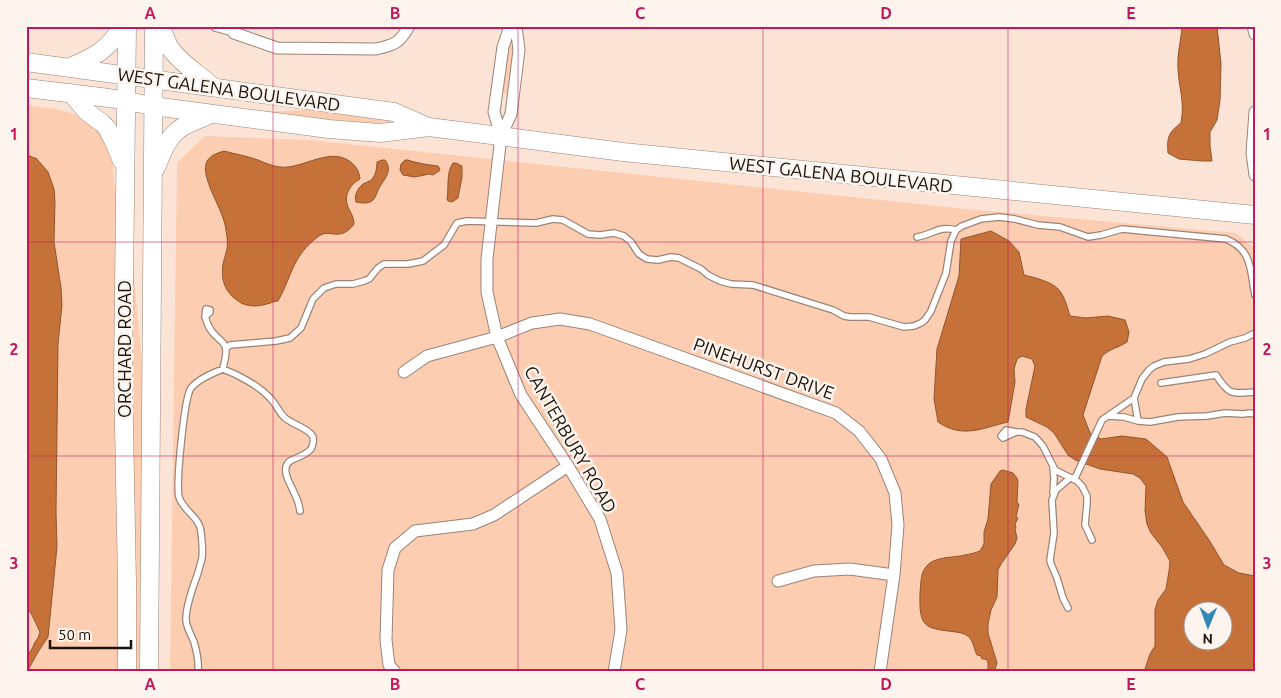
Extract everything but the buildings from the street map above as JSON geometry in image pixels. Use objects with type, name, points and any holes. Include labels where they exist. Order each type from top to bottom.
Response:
[{"type":"main road","points":[[70,67],[103,51],[122,26]]},
{"type":"main road","name":"ORCHARD ROAD","points":[[127,26],[123,374],[127,672]]},
{"type":"main road","name":"ORCHARD ROAD","points":[[149,672],[154,26]]},
{"type":"main road","points":[[160,26],[168,46],[176,56],[214,88]]},
{"type":"main road","name":"WEST GALENA BOULEVARD","points":[[26,62],[394,112],[429,127]]},
{"type":"main road","name":"WEST GALENA BOULEVARD","points":[[26,88],[329,129],[380,133],[429,127],[623,152],[1255,215]]},
{"type":"main road","points":[[71,93],[86,111],[102,122],[107,128],[125,168]]},
{"type":"main road","points":[[152,176],[163,150],[179,129],[212,114]]},
{"type":"street","points":[[234,30],[277,48],[376,49],[398,42],[404,36],[409,26]]},
{"type":"street","points":[[501,136],[494,112],[503,47],[510,26]]},
{"type":"street","points":[[501,136],[511,114],[519,50],[516,26]]},
{"type":"street","points":[[1253,26],[1255,34]]},
{"type":"street","points":[[1255,112],[1252,153],[1255,175]]},
{"type":"street","name":"CANTERBURY ROAD","points":[[501,136],[487,259],[487,292],[497,337],[522,395],[600,519],[617,573],[621,630],[614,672]]},
{"type":"street","name":"PINEHURST DRIVE","points":[[404,372],[426,356],[497,337],[532,323],[560,319],[590,324],[836,413],[859,431],[881,458],[895,493],[898,526],[894,575],[880,672]]},
{"type":"street","points":[[395,672],[389,665],[386,640],[388,570],[395,548],[415,531],[473,524],[494,515],[568,466]]},
{"type":"street","points":[[778,581],[814,571],[850,569],[894,575]]},
{"type":"lane","points":[[213,26],[215,28],[234,30]]},
{"type":"lane","points":[[226,348],[290,338],[301,328],[313,299],[324,288],[336,284],[353,284],[364,281],[369,279],[384,264],[408,264],[424,261],[444,245],[451,230],[457,223],[467,221],[536,223],[553,219],[563,220],[588,234],[614,233],[624,236],[631,242],[639,254],[647,259],[679,258],[726,283],[753,284],[833,310],[844,316],[868,317],[910,327],[925,320],[931,311],[946,273],[951,241],[956,230],[981,219],[999,217],[1038,225],[1060,227],[1088,237],[1122,229],[1226,239],[1244,251],[1249,264],[1255,295]]},
{"type":"lane","points":[[917,237],[940,229],[956,230]]},
{"type":"lane","points":[[205,317],[209,328],[217,338],[224,342],[226,348],[223,369]]},
{"type":"lane","points":[[1052,500],[1056,490],[1070,478],[1074,478],[1078,472],[1102,420],[1134,398],[1142,379],[1149,370],[1154,366],[1171,361],[1189,359],[1206,354],[1230,342],[1255,333]]},
{"type":"lane","points":[[223,369],[246,379],[271,398],[285,418],[311,434],[313,441],[312,450],[290,461],[286,464],[285,468],[300,511]]},
{"type":"lane","points":[[198,672],[198,658],[186,618],[188,602],[202,559],[201,529],[179,498],[179,458],[189,390],[203,379],[223,369]]},
{"type":"lane","points":[[1160,383],[1216,375],[1225,389],[1236,394],[1255,392]]},
{"type":"lane","points":[[1134,398],[1138,421]]},
{"type":"lane","points":[[1108,416],[1150,422],[1178,417],[1225,413],[1255,414]]},
{"type":"lane","points":[[1016,432],[1036,437],[1043,446],[1052,467],[1054,479],[1052,500],[1054,533],[1050,560],[1068,608]]},
{"type":"lane","points":[[1052,467],[1077,481],[1082,486],[1087,496],[1085,525],[1092,540]]},
{"type":"shaded area","points":[[1182,26],[1217,26],[1221,64],[1220,100],[1217,120],[1210,132],[1212,161],[1179,159],[1168,153],[1169,136],[1181,123],[1182,115],[1178,63]]},
{"type":"shaded area","points":[[509,45],[513,46],[514,49],[509,91],[504,95],[503,89]]},
{"type":"shaded area","points":[[26,105],[56,109],[84,117],[101,129],[111,151],[116,196],[116,478],[119,672],[26,672]]},
{"type":"shaded area","points":[[337,108],[400,122],[336,124],[265,112]]},
{"type":"shaded area","points":[[205,136],[309,140],[966,209],[1236,233],[1255,249],[1255,672],[170,672],[177,163]]},
{"type":"shaded area","points":[[224,151],[280,167],[289,167],[337,156],[346,159],[354,165],[359,173],[360,179],[354,183],[348,192],[346,200],[354,224],[344,233],[323,234],[310,243],[298,258],[278,301],[269,304],[252,306],[238,301],[229,293],[224,283],[222,272],[227,249],[226,230],[207,179],[206,164],[211,157]]},
{"type":"shaded area","points":[[26,154],[36,158],[48,172],[54,189],[54,242],[62,305],[58,344],[56,557],[48,637],[27,672],[26,657],[40,632],[31,613],[26,608]]},
{"type":"shaded area","points":[[385,160],[387,164],[388,172],[374,199],[368,203],[356,202],[355,197],[358,190],[363,184],[373,178],[377,162]]},
{"type":"shaded area","points":[[405,160],[438,166],[440,169],[433,175],[415,177],[403,175],[400,170],[401,164]]},
{"type":"shaded area","points":[[453,163],[462,166],[462,177],[458,198],[452,202],[447,199],[449,175]]},
{"type":"shaded area","points":[[991,231],[1009,241],[1019,252],[1024,275],[1055,286],[1064,298],[1070,316],[1086,318],[1108,316],[1125,320],[1129,332],[1127,342],[1102,356],[1083,415],[1090,433],[1101,439],[1122,436],[1146,439],[1167,457],[1183,502],[1224,565],[1239,573],[1255,576],[1255,672],[1144,672],[1155,646],[1155,610],[1158,600],[1166,589],[1170,561],[1147,524],[1145,511],[1146,486],[1140,478],[1133,474],[1100,469],[1075,460],[1068,455],[1054,433],[1047,427],[1026,417],[1035,366],[1032,359],[1022,356],[1017,359],[1014,369],[1015,382],[1008,422],[973,431],[964,431],[947,427],[938,422],[934,399],[937,349],[959,276],[961,239]]},
{"type":"shaded area","points":[[133,269],[144,384],[142,672],[134,672],[130,384]]},
{"type":"shaded area","points":[[1000,471],[1013,473],[1018,481],[1017,503],[1019,504],[1016,517],[1018,518],[1015,524],[1017,538],[998,570],[997,597],[991,610],[988,624],[988,633],[997,663],[994,672],[988,672],[988,661],[977,655],[970,638],[960,633],[937,629],[926,624],[921,613],[920,593],[923,573],[929,563],[939,559],[980,551],[984,544],[991,484]]}]
